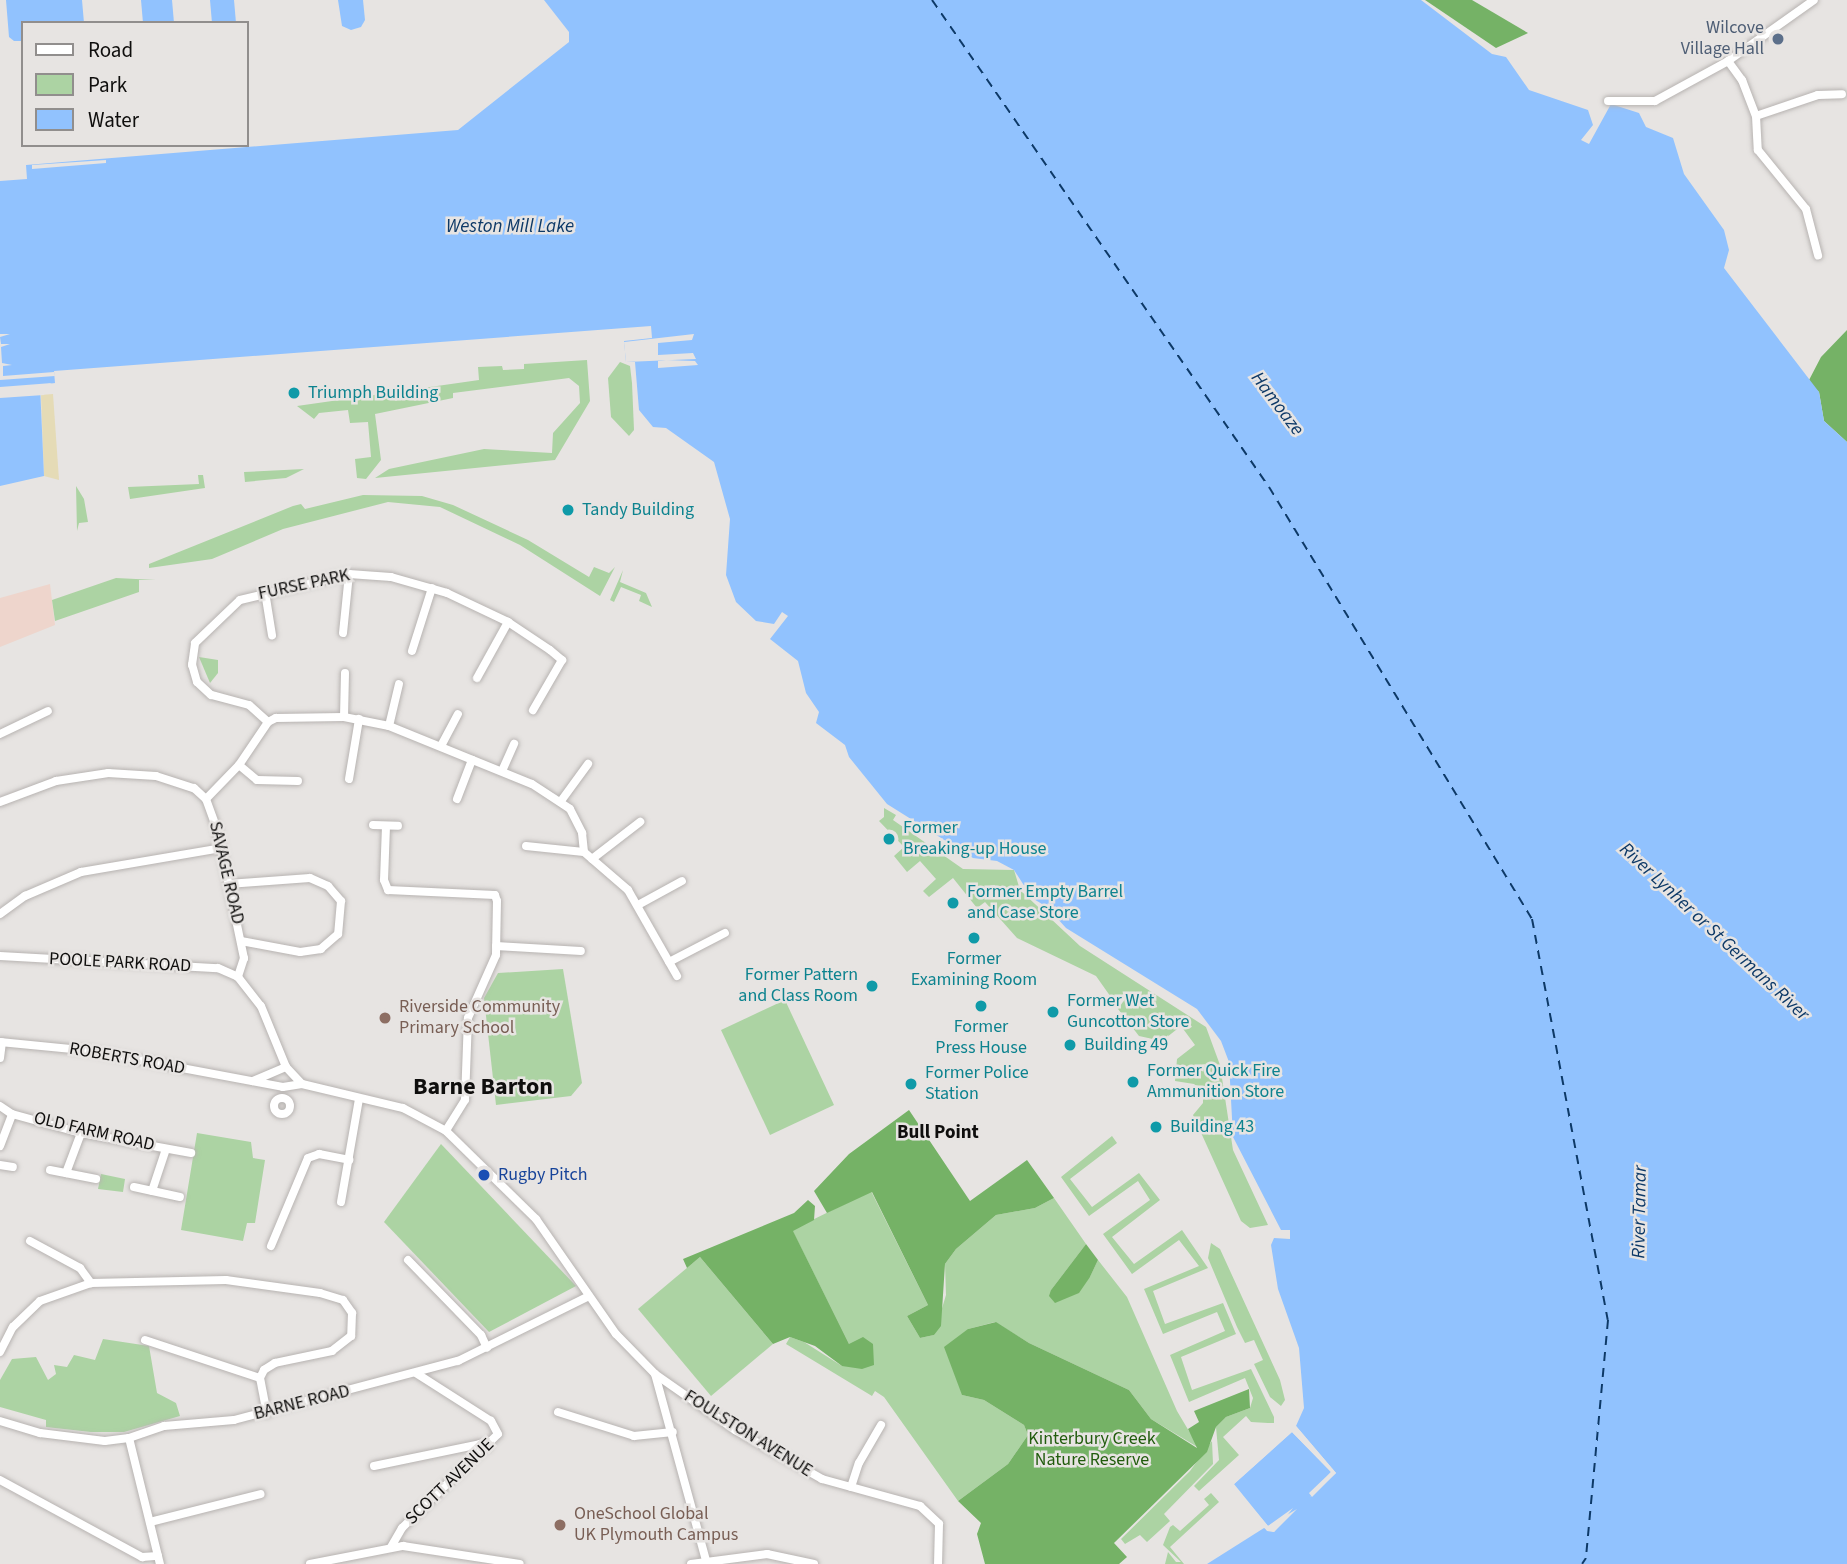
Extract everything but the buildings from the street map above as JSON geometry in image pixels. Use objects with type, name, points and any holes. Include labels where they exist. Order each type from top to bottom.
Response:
[{"type":"street","points":[[1608,101],[1655,101],[1728,61],[1814,0]]},
{"type":"street","points":[[1728,61],[1742,80],[1756,116],[1758,150],[1806,209],[1818,256]]},
{"type":"street","points":[[1756,116],[1818,95],[1842,94]]},
{"type":"street","points":[[343,633],[349,574]]},
{"type":"street","name":"FURSE PARK","points":[[268,722],[249,705],[211,695],[193,677],[195,643],[223,612],[265,592],[349,574],[370,574],[432,588],[508,622],[562,660],[533,710]]},
{"type":"street","points":[[412,651],[432,588]]},
{"type":"street","points":[[265,592],[272,635]]},
{"type":"street","points":[[477,678],[508,622]]},
{"type":"street","points":[[344,717],[345,673]]},
{"type":"street","points":[[389,726],[399,684]]},
{"type":"street","points":[[0,734],[48,711]]},
{"type":"street","points":[[441,746],[458,714]]},
{"type":"street","points":[[206,799],[239,765],[268,722],[344,717],[389,726],[502,771],[561,801],[576,817],[584,852],[619,880],[638,905],[677,976]]},
{"type":"street","points":[[349,779],[359,719]]},
{"type":"street","points":[[502,771],[514,744]]},
{"type":"street","points":[[457,799],[472,760]]},
{"type":"street","points":[[561,801],[588,764]]},
{"type":"street","points":[[239,765],[257,780],[298,781]]},
{"type":"street","name":"SAVAGE ROAD","points":[[0,802],[56,781],[120,773],[182,782],[206,799],[221,848],[241,941],[244,966],[238,977]]},
{"type":"street","points":[[595,862],[640,822]]},
{"type":"street","points":[[373,825],[398,826]]},
{"type":"street","points":[[386,826],[385,888],[495,895],[496,946],[492,971],[468,1018],[465,1100],[446,1131]]},
{"type":"street","points":[[526,846],[584,852]]},
{"type":"street","points":[[0,914],[36,890],[81,872],[221,848]]},
{"type":"street","points":[[228,884],[310,878],[328,886],[341,901],[338,934],[321,949],[300,952],[241,941]]},
{"type":"street","points":[[638,905],[682,881]]},
{"type":"street","points":[[669,962],[725,933]]},
{"type":"street","points":[[565,950],[566,939]]},
{"type":"street","points":[[496,946],[582,951]]},
{"type":"street","name":"POOLE PARK ROAD","points":[[0,956],[218,968],[238,977]]},
{"type":"street","points":[[238,977],[261,1006],[286,1067],[302,1084],[403,1108],[446,1131],[536,1219],[589,1296]]},
{"type":"street","points":[[0,1058],[1,1042]]},
{"type":"street","name":"ROBERTS ROAD","points":[[1,1042],[91,1051],[264,1084],[302,1084]]},
{"type":"street","points":[[253,1081],[286,1067]]},
{"type":"street","points":[[264,1084],[278,1099]]},
{"type":"street","points":[[341,1202],[359,1099]]},
{"type":"street","name":"OLD FARM ROAD","points":[[0,1106],[12,1114],[80,1133],[191,1153]]},
{"type":"street","points":[[0,1146],[12,1114]]},
{"type":"street","points":[[66,1173],[80,1133]]},
{"type":"street","points":[[152,1191],[166,1149]]},
{"type":"street","points":[[271,1247],[308,1158],[318,1154],[349,1160]]},
{"type":"street","points":[[0,1165],[13,1167]]},
{"type":"street","points":[[50,1170],[96,1179]]},
{"type":"street","points":[[134,1187],[180,1197]]},
{"type":"street","points":[[30,1241],[42,1241],[80,1268],[91,1283]]},
{"type":"street","points":[[408,1260],[481,1335],[487,1348]]},
{"type":"street","points":[[0,1352],[13,1327],[40,1301],[91,1283],[226,1280],[333,1295],[348,1306],[353,1329],[346,1344],[332,1351],[275,1363],[260,1378]]},
{"type":"street","name":"BARNE ROAD","points":[[0,1421],[86,1440],[130,1438],[164,1426],[267,1413],[416,1373],[487,1348],[589,1296]]},
{"type":"street","name":"FOULSTON AVENUE","points":[[589,1296],[616,1334],[655,1374],[790,1462],[851,1487],[920,1506],[939,1524],[938,1564]]},
{"type":"street","points":[[145,1340],[260,1378]]},
{"type":"street","name":"SCOTT AVENUE","points":[[391,1546],[402,1528],[498,1434],[491,1421],[416,1373]]},
{"type":"street","points":[[655,1374],[706,1560]]},
{"type":"street","points":[[260,1378],[267,1413]]},
{"type":"street","points":[[558,1412],[634,1436],[673,1432]]},
{"type":"street","points":[[851,1487],[859,1463],[881,1425]]},
{"type":"street","points":[[0,1480],[142,1558],[159,1560],[130,1438]]},
{"type":"street","points":[[374,1466],[480,1444],[487,1447]]},
{"type":"street","points":[[150,1522],[261,1494]]},
{"type":"street","points":[[310,1564],[391,1546],[514,1564]]},
{"type":"street","points":[[691,1564],[767,1554],[814,1564]]},
{"type":"shaded area","points":[[50,584],[55,625],[0,647],[0,598]]},
{"type":"green space","points":[[1425,0],[1472,0],[1528,33],[1496,48]]},
{"type":"green space","points":[[1847,330],[1847,442],[1824,421],[1819,392],[1808,382],[1821,357]]},
{"type":"green space","points":[[587,360],[590,401],[555,460],[375,478],[389,469],[484,449],[552,453],[553,433],[580,403],[579,386],[569,378],[453,393],[453,398],[375,414],[381,460],[366,479],[357,478],[355,459],[371,457],[368,422],[350,423],[348,410],[319,413],[314,419],[297,406],[479,380],[478,367],[524,369],[524,364]]},
{"type":"green space","points":[[620,362],[630,366],[634,430],[629,436],[611,417],[608,378]]},
{"type":"green space","points":[[304,469],[286,478],[245,482],[244,472]]},
{"type":"green space","points":[[198,475],[203,475],[205,488],[130,499],[128,487],[199,484]]},
{"type":"green space","points":[[76,486],[84,499],[88,522],[79,523],[77,531]]},
{"type":"green space","points":[[363,495],[422,496],[453,505],[528,540],[589,577],[594,567],[609,573],[615,567],[600,596],[520,545],[440,507],[388,502],[283,529],[212,559],[149,568],[149,564],[293,506],[301,504],[305,509]]},
{"type":"green space","points":[[623,570],[620,582],[646,593],[652,607],[639,601],[641,595],[621,587],[614,602],[610,600]]},
{"type":"green space","points":[[116,578],[156,580],[139,580],[139,592],[55,621],[52,600]]},
{"type":"green space","points":[[199,657],[218,660],[218,673],[210,683]]},
{"type":"green space","points":[[884,808],[896,815],[893,820],[963,869],[1014,870],[1020,890],[1080,946],[1206,1027],[1220,1065],[1233,1150],[1268,1225],[1250,1228],[1241,1221],[1193,1115],[1203,1103],[1203,1091],[1194,1084],[1175,1081],[1177,1059],[1195,1045],[1181,1026],[1162,1041],[1139,1036],[1118,1009],[1125,999],[1122,995],[1113,1000],[1096,976],[1017,938],[985,902],[977,908],[953,878],[929,897],[923,891],[936,879],[920,861],[907,872],[894,856],[904,847],[879,821],[884,817]]},
{"type":"green space","points":[[563,969],[582,1083],[571,1096],[496,1105],[484,998],[498,973]]},
{"type":"green space","points":[[785,1000],[834,1105],[770,1135],[721,1030]]},
{"type":"green space","points":[[909,1110],[970,1201],[1027,1160],[1054,1198],[1035,1208],[996,1215],[956,1249],[945,1264],[941,1326],[934,1335],[920,1338],[907,1316],[928,1305],[872,1192],[827,1213],[814,1191],[849,1154]]},
{"type":"green space","points":[[197,1133],[251,1142],[253,1158],[265,1160],[255,1223],[247,1223],[243,1241],[181,1230]]},
{"type":"green space","points":[[1112,1136],[1117,1143],[1070,1179],[1092,1207],[1139,1173],[1160,1200],[1112,1237],[1134,1264],[1182,1230],[1208,1268],[1153,1291],[1165,1324],[1223,1303],[1236,1334],[1181,1357],[1192,1390],[1251,1369],[1274,1417],[1274,1423],[1268,1423],[1251,1422],[1246,1416],[1223,1437],[1239,1455],[1199,1491],[1194,1486],[1219,1460],[1216,1427],[1226,1417],[1250,1408],[1253,1398],[1245,1378],[1189,1402],[1170,1355],[1225,1331],[1217,1312],[1163,1334],[1144,1289],[1199,1266],[1179,1240],[1132,1274],[1103,1234],[1150,1200],[1138,1181],[1089,1216],[1061,1177]]},
{"type":"green space","points":[[441,1144],[576,1286],[489,1332],[384,1222]]},
{"type":"green space","points":[[101,1174],[125,1179],[123,1192],[98,1189]]},
{"type":"green space","points":[[871,1191],[928,1305],[907,1316],[920,1338],[934,1335],[946,1295],[945,1264],[956,1249],[996,1215],[1035,1208],[1054,1198],[1086,1244],[1051,1290],[1090,1277],[1098,1260],[1127,1297],[1177,1411],[1199,1448],[1151,1419],[1129,1390],[1029,1343],[995,1322],[968,1329],[962,1395],[984,1400],[1024,1425],[1028,1435],[1008,1464],[958,1501],[884,1397],[875,1391],[872,1396],[786,1344],[790,1337],[804,1342],[842,1366],[849,1344],[792,1230]]},
{"type":"green space","points":[[808,1200],[815,1206],[814,1220],[793,1231],[849,1344],[863,1337],[873,1344],[874,1365],[862,1369],[842,1366],[815,1346],[790,1337],[773,1344],[700,1257],[687,1268],[683,1259],[794,1213]]},
{"type":"green space","points":[[1211,1243],[1220,1249],[1280,1380],[1285,1400],[1281,1406],[1270,1397],[1254,1364],[1263,1360],[1254,1340],[1245,1343],[1237,1327],[1208,1258]]},
{"type":"green space","points":[[1086,1244],[1098,1260],[1090,1277],[1079,1293],[1055,1303],[1049,1296],[1051,1290]]},
{"type":"green space","points":[[700,1257],[773,1344],[711,1396],[638,1309]]},
{"type":"green space","name":"Kinterbury Creek Nature Reserve","points":[[996,1322],[1029,1343],[1129,1390],[1151,1419],[1197,1448],[1188,1429],[1199,1422],[1194,1411],[1249,1389],[1250,1408],[1226,1417],[1216,1427],[1207,1452],[1114,1543],[1127,1557],[1119,1564],[985,1564],[977,1534],[981,1523],[958,1501],[1008,1464],[1028,1435],[1024,1425],[984,1400],[962,1395],[944,1347],[968,1329]]},
{"type":"green space","points":[[103,1339],[149,1346],[157,1393],[176,1403],[180,1416],[124,1432],[91,1432],[46,1427],[46,1420],[0,1407],[0,1380],[12,1359],[36,1357],[48,1380],[56,1374],[54,1365],[67,1367],[74,1355],[95,1360]]},
{"type":"green space","points":[[1212,1441],[1213,1464],[1164,1514],[1170,1521],[1147,1542],[1140,1535],[1125,1544],[1121,1539],[1190,1471]]},
{"type":"green space","points":[[1211,1493],[1219,1502],[1170,1547],[1184,1564],[1165,1564],[1168,1552],[1176,1562],[1181,1562],[1163,1545],[1170,1527],[1173,1525],[1180,1531],[1209,1505],[1204,1499]]},
{"type":"sand","points":[[53,394],[59,480],[44,476],[41,395]]},
{"type":"water","points":[[6,0],[82,0],[84,21],[21,21],[21,41],[14,41],[9,37]]},
{"type":"water","points":[[141,0],[172,0],[174,21],[143,21]]},
{"type":"water","points":[[210,0],[234,0],[236,21],[212,21]]},
{"type":"water","points":[[338,0],[363,0],[365,20],[361,27],[351,30],[342,26]]},
{"type":"water","points":[[544,0],[1421,0],[1492,54],[1506,57],[1529,90],[1588,110],[1593,125],[1581,140],[1589,144],[1611,104],[1639,113],[1646,127],[1673,138],[1684,174],[1724,230],[1729,250],[1724,268],[1819,392],[1824,421],[1847,442],[1847,1564],[1207,1564],[1264,1528],[1274,1532],[1293,1508],[1268,1526],[1233,1485],[1292,1432],[1331,1472],[1309,1493],[1312,1497],[1336,1473],[1296,1426],[1304,1408],[1299,1348],[1278,1289],[1271,1245],[1274,1238],[1290,1239],[1290,1230],[1281,1230],[1233,1137],[1229,1062],[1221,1041],[1197,1009],[1066,928],[1047,907],[1032,898],[1014,870],[997,861],[973,858],[887,804],[849,757],[845,745],[816,723],[819,712],[806,693],[798,661],[770,639],[788,616],[782,612],[774,624],[756,621],[736,602],[726,575],[730,519],[714,462],[666,428],[653,427],[639,410],[635,362],[626,362],[624,341],[652,338],[651,326],[54,371],[55,383],[40,385],[44,476],[0,486],[0,181],[27,179],[26,165],[458,130],[569,42],[569,32]]},
{"type":"pier","points":[[106,160],[106,163],[32,169],[32,165]]},
{"type":"pier","points":[[694,334],[692,340],[658,343],[658,355],[693,353],[696,359],[626,362],[624,342]]},
{"type":"pier","points":[[0,337],[1,344],[10,344],[1,347],[2,363],[12,365],[3,366],[3,376],[54,372],[55,376],[0,380]]},
{"type":"pier","points":[[658,361],[695,361],[698,365],[658,368]]},
{"type":"pier","points":[[52,383],[44,387],[44,395],[0,398],[0,387]]},
{"type":"pier","points":[[1295,1418],[1296,1426],[1336,1473],[1310,1497],[1331,1472],[1292,1432],[1234,1484],[1268,1526],[1297,1509],[1274,1532],[1267,1531],[1230,1485],[1293,1428]]},
{"type":"ferry route","points":[[932,0],[1269,487],[1532,919],[1608,1320],[1586,1558],[1582,1564]]},
{"type":"place","name":"Wilcove Village Hall","points":[[1778,39]]},
{"type":"place","name":"Triumph Building","points":[[294,393]]},
{"type":"place","name":"Tandy Building","points":[[568,510]]},
{"type":"place","name":"Former Breaking-up House","points":[[889,839]]},
{"type":"place","name":"Former Empty Barrel and Case Store","points":[[953,903]]},
{"type":"place","name":"Former Examining Room","points":[[974,938]]},
{"type":"place","name":"Former Pattern and Class Room","points":[[872,986]]},
{"type":"place","name":"Former Press House","points":[[981,1006]]},
{"type":"place","name":"Former Wet Guncotton Store","points":[[1053,1012]]},
{"type":"place","name":"Riverside Community Primary School","points":[[385,1018]]},
{"type":"place","name":"Building 49","points":[[1070,1045]]},
{"type":"place","name":"Former Quick Fire Ammunition Store","points":[[1133,1082]]},
{"type":"place","name":"Former Police Station","points":[[911,1084]]},
{"type":"place","name":"Building 43","points":[[1156,1127]]},
{"type":"place","name":"Rugby Pitch","points":[[484,1175]]},
{"type":"place","name":"OneSchool Global UK Plymouth Campus","points":[[560,1525]]},
{"type":"district","name":"Barne Barton","points":[[483,1087]]},
{"type":"district","name":"Bull Point","points":[[938,1133]]},
{"type":"water label","name":"Weston Mill Lake","points":[[510,227]]},
{"type":"water label","name":"Hamoaze","points":[[1277,404]]},
{"type":"water label","name":"River Lynher or St Germans River","points":[[1714,932]]},
{"type":"water label","name":"River Tamar","points":[[1640,1212]]}]
